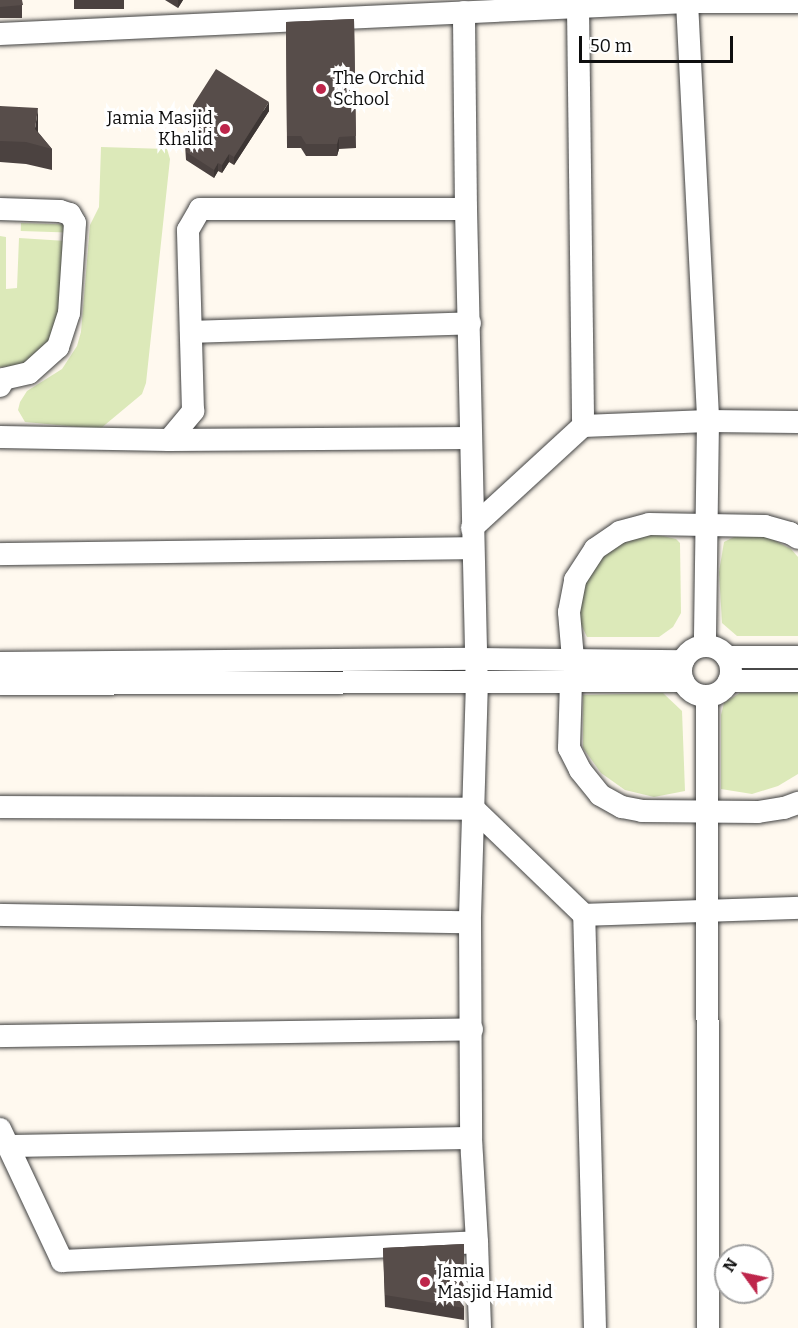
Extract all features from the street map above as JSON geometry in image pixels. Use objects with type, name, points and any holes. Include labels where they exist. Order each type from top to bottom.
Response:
[{"type":"street","points":[[0,34],[687,2],[798,2]]},
{"type":"street","points":[[687,2],[708,421],[705,646]]},
{"type":"street","points":[[578,7],[583,426]]},
{"type":"street","points":[[464,12],[472,538],[477,681],[470,922],[471,1138],[480,1328]]},
{"type":"street","points":[[0,209],[60,211],[70,214],[75,223],[69,313],[58,347],[29,373],[4,379],[0,386]]},
{"type":"street","points":[[169,440],[193,411],[188,230],[200,209],[466,209]]},
{"type":"street","points":[[191,332],[470,323]]},
{"type":"street","points":[[0,554],[472,538],[583,426],[708,421],[798,422]]},
{"type":"street","points":[[0,437],[169,440],[471,438]]},
{"type":"street","points":[[798,538],[790,532],[765,526],[649,524],[620,532],[595,549],[575,580],[569,612],[572,670],[569,748],[580,770],[600,795],[622,807],[642,812],[758,812],[784,808],[798,803]]},
{"type":"street","points":[[727,657],[731,673],[724,688],[707,696],[698,695],[683,671],[688,653],[705,646],[714,647],[727,657],[798,657]]},
{"type":"street","points":[[0,663],[476,658],[572,670],[683,671]]},
{"type":"street","points":[[0,684],[477,681],[572,670]]},
{"type":"street","points":[[729,681],[798,681]]},
{"type":"street","points":[[707,696],[708,1328]]},
{"type":"street","points":[[0,807],[474,809],[584,915],[595,1328]]},
{"type":"street","points":[[584,915],[798,908]]},
{"type":"street","points":[[0,915],[470,922]]},
{"type":"street","points":[[0,1035],[472,1029]]},
{"type":"street","points":[[471,1138],[4,1138],[62,1261],[477,1242]]},
{"type":"green space","points":[[101,147],[167,149],[170,159],[146,383],[142,394],[100,429],[25,422],[18,410],[20,402],[27,391],[62,369],[77,346],[81,332],[90,225],[99,207]]},
{"type":"green space","points":[[21,223],[67,225],[67,233],[21,231]]},
{"type":"green space","points":[[0,236],[6,237],[6,289],[17,288],[19,238],[66,241],[59,331],[21,366],[0,367]]},
{"type":"green space","points":[[654,534],[676,539],[680,543],[681,613],[673,627],[659,637],[587,637],[580,622],[579,598],[587,575],[608,551],[634,537]]},
{"type":"green space","points":[[738,535],[768,537],[791,549],[798,557],[798,636],[737,636],[722,623],[719,572],[724,542]]},
{"type":"green space","points":[[798,692],[798,774],[778,786],[752,794],[721,789],[721,715],[724,703],[740,693]]},
{"type":"green space","points":[[663,693],[682,711],[685,791],[654,797],[625,790],[601,773],[583,748],[583,695]]},
{"type":"building","points":[[0,0],[22,0],[23,5],[0,7]]},
{"type":"building","name":"The Orchid School","points":[[354,19],[356,136],[339,137],[337,144],[306,144],[301,136],[287,136],[286,22]]},
{"type":"building","name":"Jamia Masjid Khalid","points":[[216,69],[269,102],[234,157],[229,154],[222,165],[218,163],[214,170],[186,152],[189,146],[185,144],[191,135],[186,132],[201,109],[193,105]]},
{"type":"building","points":[[0,106],[38,108],[35,129],[52,149],[26,142],[0,141]]},
{"type":"building","name":"Jamia Masjid Hamid","points":[[464,1244],[464,1308],[385,1295],[383,1248]]},
{"type":"place","name":"The Orchid School","points":[[321,89]]},
{"type":"place","name":"Jamia Masjid Khalid","points":[[225,129]]},
{"type":"place","name":"Jamia Masjid Hamid","points":[[425,1282]]}]
